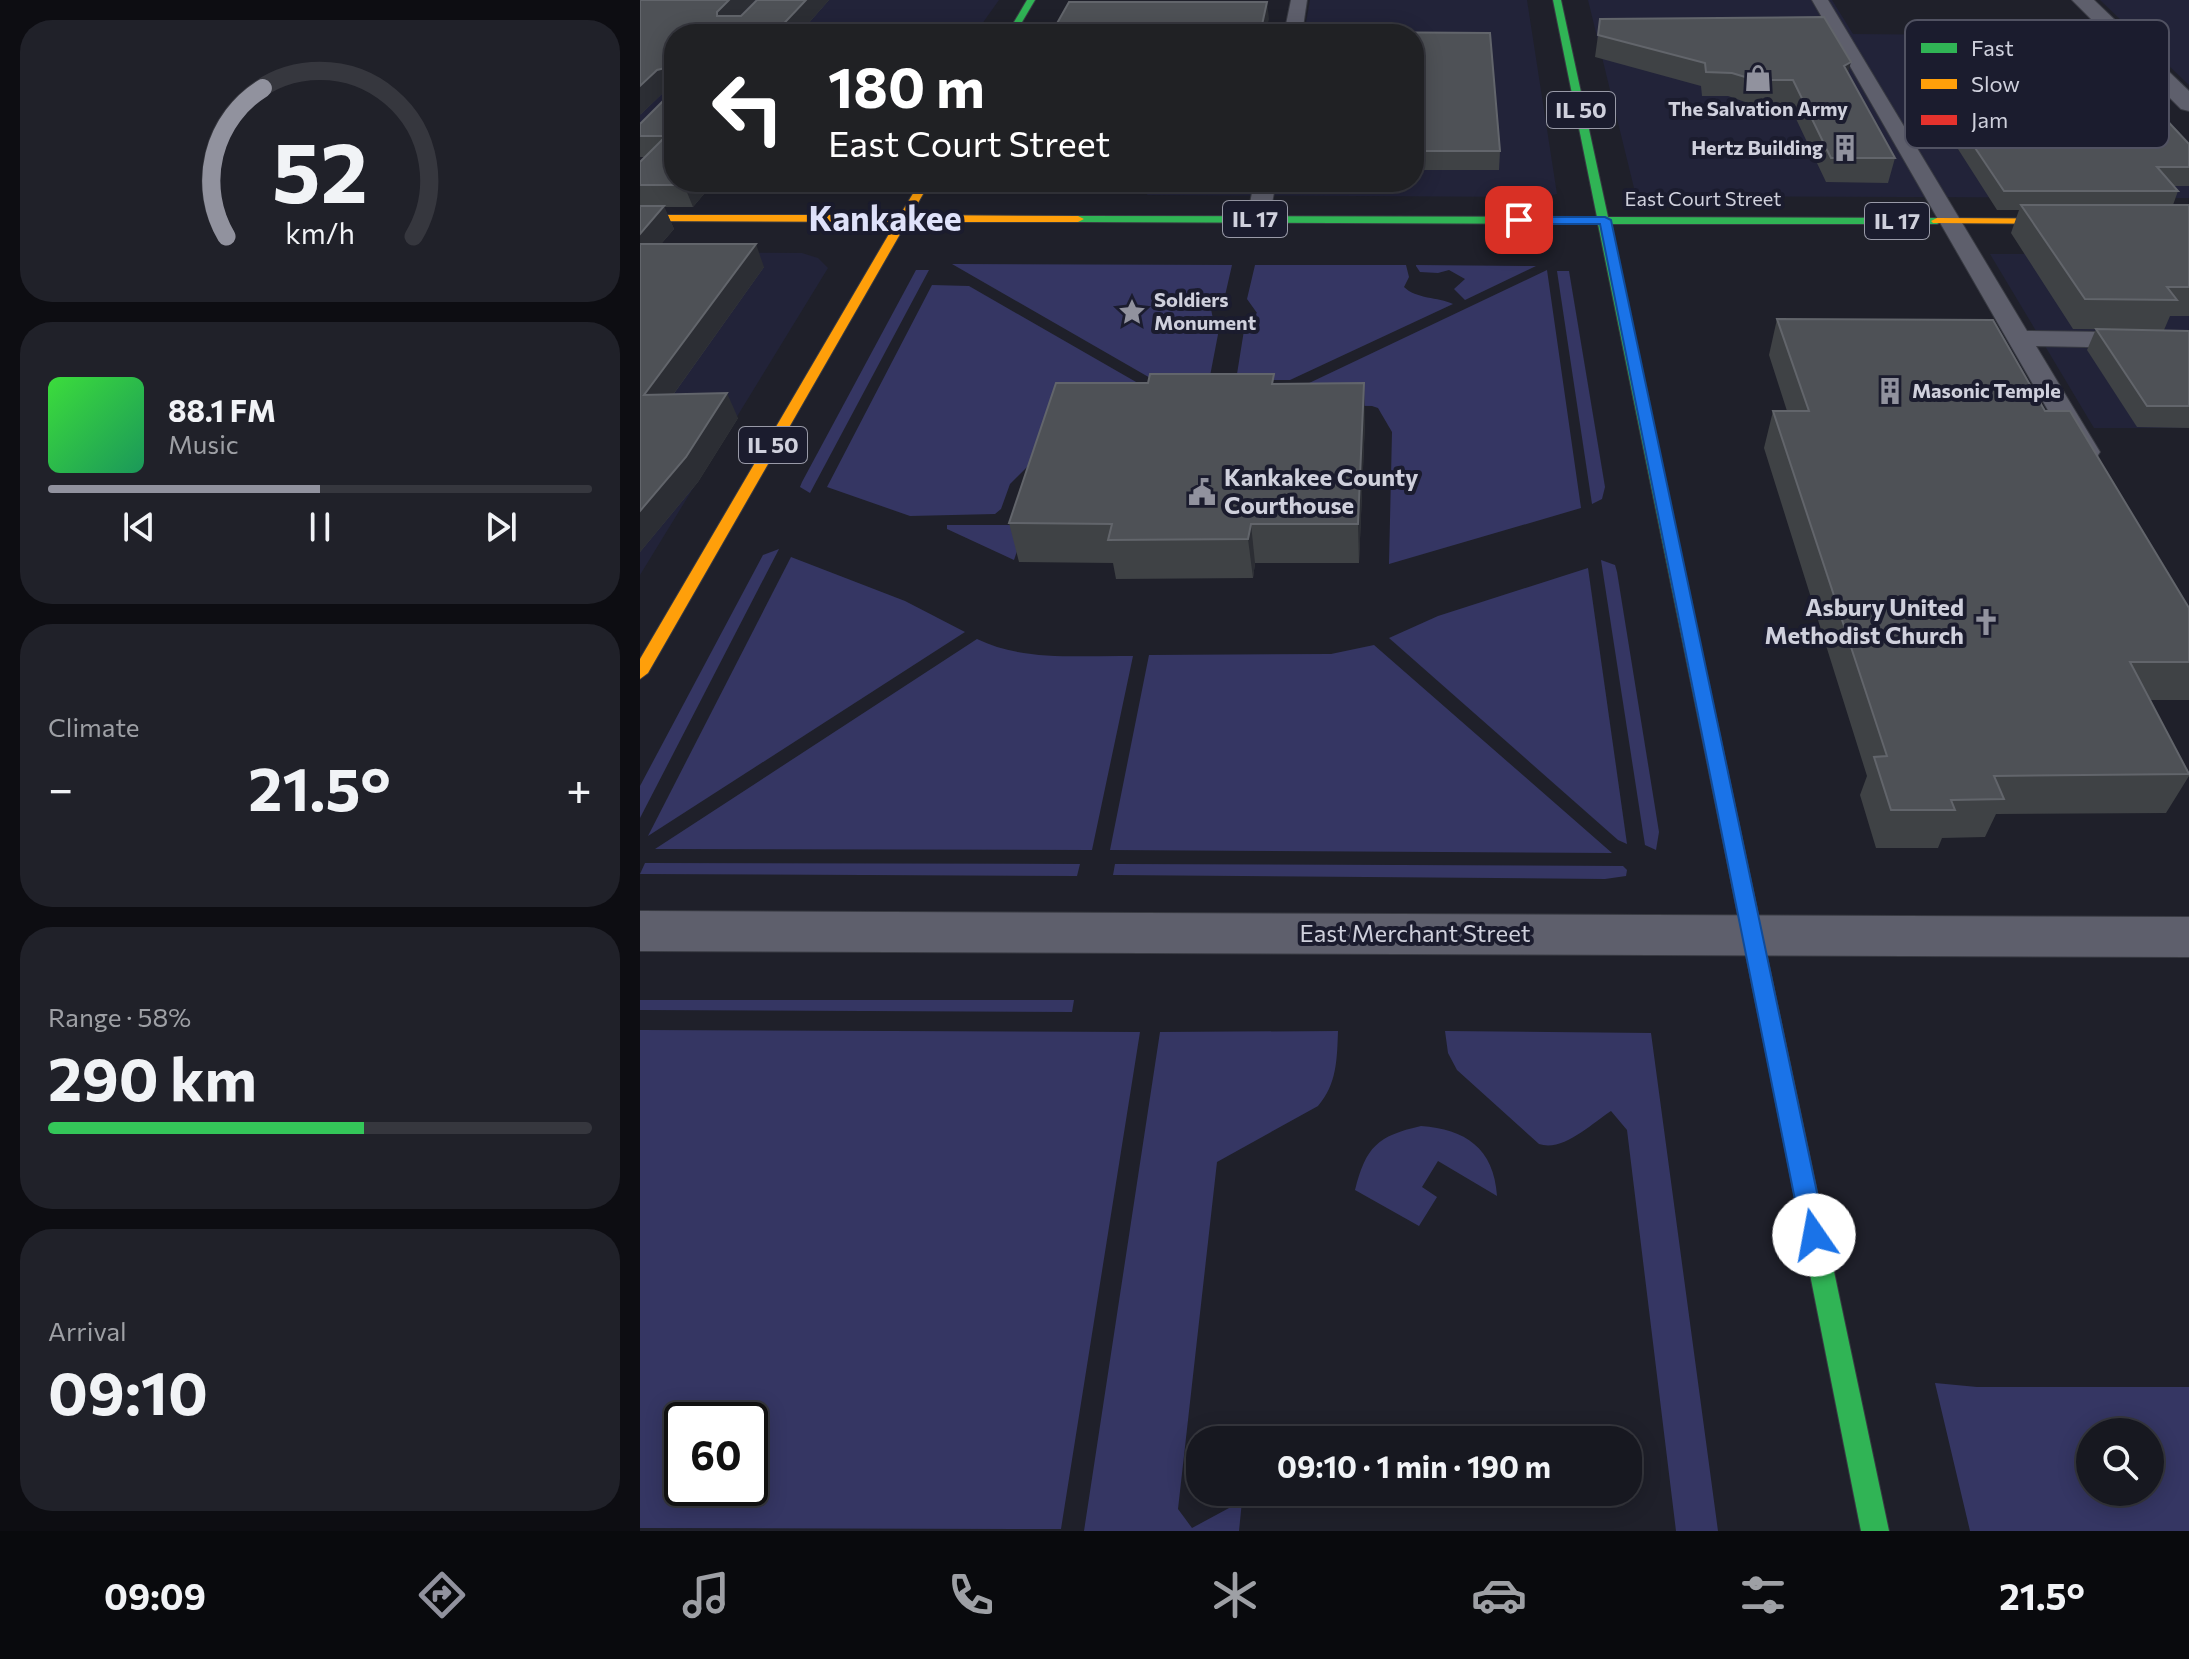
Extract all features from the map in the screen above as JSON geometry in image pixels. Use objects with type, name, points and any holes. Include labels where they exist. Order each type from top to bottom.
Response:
[{"type":"main road","points":[[1017,24],[1031,0]]},
{"type":"main road","name":"IL 50","points":[[1557,0],[1875,1531]]},
{"type":"main road","name":"IL 50","points":[[640,673],[919,192]]},
{"type":"main road","name":"East Court Street","points":[[640,218],[2189,222]]},
{"type":"street","points":[[2082,0],[2103,20]]},
{"type":"street","points":[[2169,85],[2189,104]]},
{"type":"street","name":"East Merchant Street","points":[[640,931],[2189,937]]},
{"type":"lane","points":[[1295,24],[1299,0]]},
{"type":"lane","points":[[1820,0],[1905,144]]},
{"type":"lane","points":[[1907,148],[2098,472]]},
{"type":"lane","points":[[1258,219],[1263,192]]},
{"type":"lane","points":[[2019,338],[2189,341]]},
{"type":"shaded area","points":[[640,0],[999,0],[982,24],[664,24],[664,126],[640,152]]},
{"type":"shaded area","points":[[1310,0],[1527,0],[1557,194],[1545,197],[1147,195],[1148,192],[1424,192],[1424,24],[1306,24]]},
{"type":"shaded area","points":[[1588,0],[1832,0],[1853,34],[1905,34],[1905,148],[2169,148],[2169,121],[2189,144],[2189,198],[1668,196],[1639,192],[1634,188]]},
{"type":"shaded area","points":[[2100,0],[2189,0],[2189,85],[2169,66],[2169,20],[2121,20]]},
{"type":"shaded area","points":[[640,252],[802,253],[818,258],[828,268],[640,575]]},
{"type":"shaded area","points":[[1990,254],[2189,254],[2189,428],[2094,428]]},
{"type":"shaded area","points":[[952,264],[1232,265],[1224,300],[1211,309],[1213,319],[1220,324],[1210,376],[1152,379]]},
{"type":"shaded area","points":[[1255,265],[1406,265],[1409,277],[1404,287],[1415,294],[1453,304],[1290,380],[1242,380],[1237,374],[1245,324],[1257,313],[1247,299]]},
{"type":"shaded area","points":[[1416,265],[1536,266],[1465,300],[1454,289],[1465,279],[1449,270],[1420,272]]},
{"type":"shaded area","points":[[916,270],[929,270],[810,493],[800,487],[802,482]]},
{"type":"shaded area","points":[[1547,270],[1581,508],[1389,564],[1392,432],[1378,408],[1308,405],[1286,394]]},
{"type":"shaded area","points":[[1557,271],[1569,271],[1605,487],[1602,499],[1592,504]]},
{"type":"shaded area","points":[[932,285],[969,286],[1150,390],[1031,463],[1010,484],[1001,509],[995,514],[910,516],[827,487]]},
{"type":"shaded area","points":[[947,525],[1026,525],[1014,560],[947,529]]},
{"type":"shaded area","points":[[779,549],[640,818],[640,786],[763,555]]},
{"type":"shaded area","points":[[791,557],[905,601],[965,632],[648,836]]},
{"type":"shaded area","points":[[1601,560],[1615,565],[1617,572],[1659,832],[1656,850],[1645,845]]},
{"type":"shaded area","points":[[1588,568],[1627,844],[1618,840],[1389,638],[1438,616]]},
{"type":"shaded area","points":[[977,639],[1033,654],[1133,656],[1092,850],[655,849]]},
{"type":"shaded area","points":[[1374,645],[1612,853],[1110,850],[1149,655],[1331,654]]},
{"type":"shaded area","points":[[645,863],[1080,864],[1077,876],[640,874]]},
{"type":"shaded area","points":[[1115,864],[1623,866],[1627,870],[1626,876],[1605,879],[1113,875]]},
{"type":"shaded area","points":[[640,1000],[1074,1000],[1072,1012],[640,1010]]},
{"type":"shaded area","points":[[640,1030],[1140,1032],[1061,1529],[640,1528]]},
{"type":"shaded area","points":[[1338,1031],[1332,1080],[1318,1106],[1217,1162],[1178,1509],[1192,1528],[1233,1506],[1242,1506],[1239,1531],[1084,1531],[1160,1032]]},
{"type":"shaded area","points":[[1445,1031],[1651,1033],[1718,1531],[1676,1531],[1627,1130],[1611,1111],[1567,1141],[1539,1144],[1457,1070],[1448,1053]]},
{"type":"shaded area","points":[[1421,1126],[1451,1131],[1474,1144],[1490,1165],[1497,1196],[1438,1161],[1422,1187],[1437,1197],[1419,1226],[1355,1190],[1364,1163],[1376,1146],[1394,1134]]},
{"type":"shaded area","points":[[1935,1383],[1977,1387],[2189,1387],[2189,1531],[1970,1531]]},
{"type":"building","points":[[640,0],[729,0],[717,16],[741,16],[757,0],[806,0],[783,24],[664,24],[664,68],[657,70],[640,86]]},
{"type":"building","points":[[1069,2],[1267,2],[1262,24],[1057,24]]},
{"type":"building","points":[[1824,17],[1851,62],[1844,66],[1895,158],[1831,158],[1793,80],[1755,80],[1732,73],[1706,72],[1705,63],[1598,35],[1600,19]]},
{"type":"building","points":[[1424,33],[1490,33],[1500,151],[1424,151]]},
{"type":"building","points":[[664,100],[664,136],[640,136],[640,124]]},
{"type":"building","points":[[2169,123],[2189,144],[2189,167],[2157,167],[2178,191],[2004,191],[1975,148],[2169,148]]},
{"type":"building","points":[[664,138],[664,185],[640,185],[640,162]]},
{"type":"building","points":[[2021,205],[2189,205],[2189,287],[2167,287],[2177,300],[2085,299]]},
{"type":"building","points":[[640,206],[664,206],[640,234]]},
{"type":"building","points":[[640,244],[756,244],[644,395],[727,393],[686,457],[640,511]]},
{"type":"building","name":"Asbury United Methodist Church","points":[[1777,319],[1993,320],[2045,411],[2070,411],[2189,608],[2189,662],[2130,662],[2189,774],[1994,776],[2004,799],[1951,800],[1955,810],[1891,810],[1874,757],[1887,756],[1773,411],[1809,411]]},
{"type":"building","points":[[2096,329],[2189,331],[2189,406],[2147,406]]},
{"type":"building","name":"Kankakee County Courthouse","points":[[1150,374],[1274,374],[1272,384],[1364,383],[1358,524],[1251,524],[1248,539],[1108,540],[1112,524],[1009,523],[1056,383],[1148,383]]},
{"type":"traffic: fast","points":[[1017,24],[1031,0]]},
{"type":"traffic: fast","points":[[1557,0],[1709,727]]},
{"type":"traffic: fast","points":[[1078,219],[1937,221]]},
{"type":"traffic: fast","points":[[1783,1083],[1875,1531]]},
{"type":"traffic: slow","points":[[640,673],[919,192]]},
{"type":"traffic: slow","points":[[640,218],[1078,219]]},
{"type":"traffic: slow","points":[[1937,221],[2189,222]]},
{"type":"traffic: jam","points":[[1709,727],[1783,1083]]},
{"type":"place","name":"The Salvation Army","points":[[1758,78]]},
{"type":"place","name":"Hertz Building","points":[[1845,148]]},
{"type":"place","name":"Soldiers Monument","points":[[1132,312]]},
{"type":"place","name":"Masonic Temple","points":[[1890,391]]},
{"type":"place","name":"Kankakee County Courthouse","points":[[1202,492]]},
{"type":"place","name":"Asbury United Methodist Church","points":[[1986,622]]},
{"type":"district","name":"Kankakee","points":[[885,219]]},
{"type":"route","points":[[1519,220],[1605,220],[1814,1235]]}]
